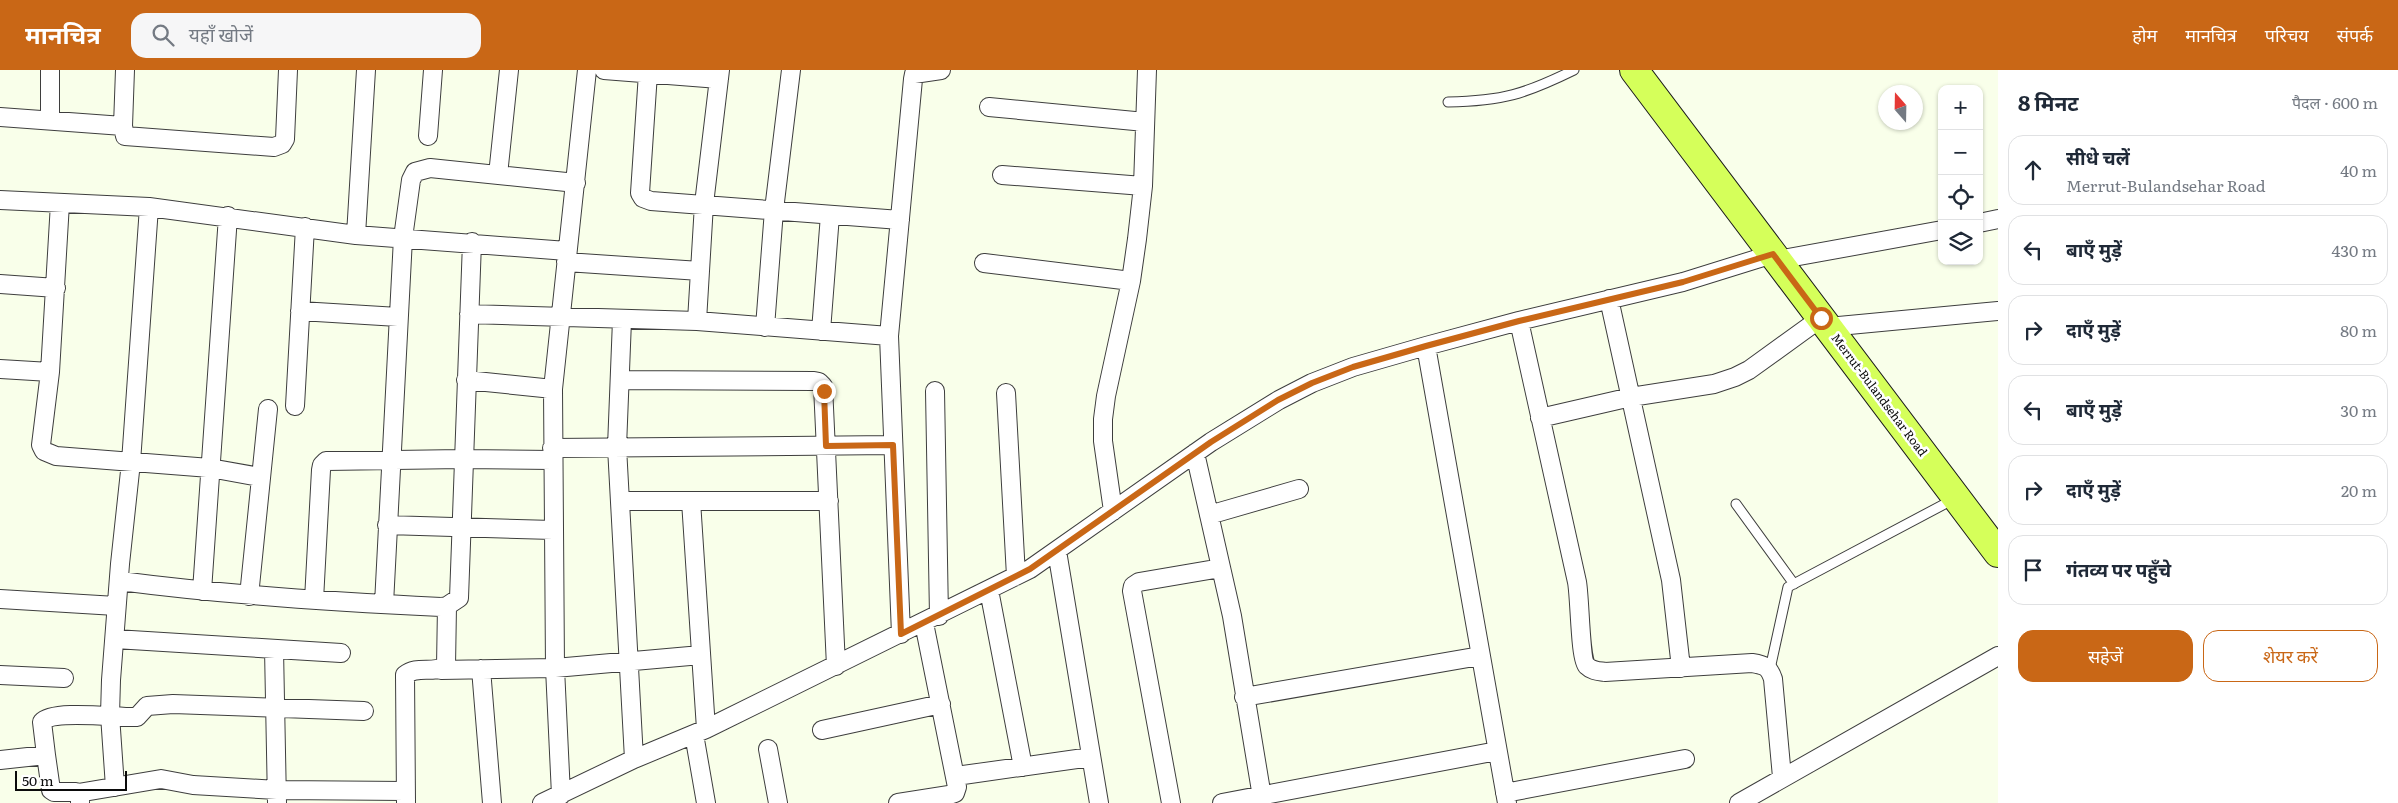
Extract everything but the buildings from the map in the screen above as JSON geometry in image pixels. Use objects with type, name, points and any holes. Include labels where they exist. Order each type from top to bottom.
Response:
[{"type":"main road","name":"Merrut-Bulandsehar Road","points":[[1634,70],[1998,553]]},
{"type":"street","points":[[50,70],[50,119]]},
{"type":"street","points":[[125,70],[123,126],[125,136],[131,138],[278,146],[285,139],[288,70]]},
{"type":"street","points":[[356,235],[366,70]]},
{"type":"street","points":[[428,136],[433,70]]},
{"type":"street","points":[[498,175],[509,70]]},
{"type":"street","points":[[587,70],[553,389],[555,668],[548,801],[634,760],[700,732],[1016,576],[1057,551],[1195,453],[1278,400],[1312,383],[1353,367],[1426,346],[1775,257],[1938,231]]},
{"type":"street","points":[[604,70],[719,74],[704,204],[697,321]]},
{"type":"street","points":[[765,327],[774,210],[791,70]]},
{"type":"street","points":[[901,634],[889,336],[913,79],[914,74],[941,70]]},
{"type":"street","points":[[1112,511],[1103,419],[1106,396],[1131,281],[1142,186],[1147,70]]},
{"type":"street","points":[[648,73],[640,193],[643,198],[651,201],[900,220]]},
{"type":"street","points":[[989,107],[1145,122]]},
{"type":"street","points":[[0,117],[50,119],[123,126]]},
{"type":"street","points":[[384,604],[403,238],[411,180],[415,172],[430,168],[576,183]]},
{"type":"street","points":[[1002,175],[1142,186]]},
{"type":"street","points":[[0,200],[149,207],[228,216],[356,235],[472,242],[566,256],[700,271]]},
{"type":"street","points":[[60,203],[50,372],[41,445],[44,451],[56,456],[210,468],[260,477]]},
{"type":"street","points":[[115,787],[110,715],[116,606],[131,462],[149,207]]},
{"type":"street","points":[[821,331],[830,215]]},
{"type":"street","points":[[202,591],[228,216]]},
{"type":"street","points":[[1983,222],[1998,220]]},
{"type":"street","points":[[295,406],[305,227]]},
{"type":"street","points":[[120,580],[249,596],[384,604],[447,606],[459,598],[462,459],[472,242]]},
{"type":"street","points":[[984,263],[1131,281]]},
{"type":"street","points":[[0,284],[56,288]]},
{"type":"street","points":[[1608,300],[1671,580],[1681,668]]},
{"type":"street","points":[[300,311],[398,317]]},
{"type":"street","points":[[1540,418],[1631,397],[1714,384],[1749,370],[1824,322],[1998,311]]},
{"type":"street","points":[[469,314],[697,321],[889,336]]},
{"type":"street","points":[[622,320],[618,447],[634,760]]},
{"type":"street","points":[[1519,321],[1577,582],[1581,604],[1582,658],[1587,666],[1594,670],[1605,672],[1752,663],[1763,665],[1770,669],[1773,679],[1782,777]]},
{"type":"street","points":[[1426,346],[1506,798],[1685,759]]},
{"type":"street","points":[[0,369],[50,372]]},
{"type":"street","points":[[466,380],[553,389]]},
{"type":"street","points":[[620,380],[819,382],[824,391],[836,666]]},
{"type":"street","points":[[898,803],[955,793],[956,776],[941,704],[932,619],[935,391]]},
{"type":"street","points":[[1006,393],[1016,576]]},
{"type":"street","points":[[249,596],[268,409]]},
{"type":"street","points":[[314,600],[322,464],[332,460],[462,459],[552,454],[618,447],[893,445]]},
{"type":"street","points":[[1195,453],[1232,616],[1262,799]]},
{"type":"street","points":[[1209,515],[1300,489]]},
{"type":"street","points":[[620,501],[829,501]]},
{"type":"street","points":[[691,501],[701,655],[700,732],[706,803]]},
{"type":"street","points":[[388,525],[553,530]]},
{"type":"street","points":[[1057,551],[1099,803]]},
{"type":"street","points":[[1171,803],[1132,591],[1133,586],[1139,582],[1221,568]]},
{"type":"street","points":[[989,590],[1023,767]]},
{"type":"street","points":[[0,599],[116,606]]},
{"type":"street","points":[[441,670],[446,666],[448,660],[447,606]]},
{"type":"street","points":[[115,639],[341,653]]},
{"type":"street","points":[[274,648],[277,796]]},
{"type":"street","points":[[364,711],[276,706],[155,705],[144,708],[137,717],[110,715],[50,717],[42,722],[51,790],[54,792],[73,791],[79,798],[115,787],[161,780],[277,796],[406,797],[405,675],[410,670],[555,668],[629,663],[701,655]]},
{"type":"street","points":[[1244,698],[1480,656]]},
{"type":"street","points":[[1739,803],[1998,656]]},
{"type":"street","points":[[481,669],[492,803]]},
{"type":"street","points":[[0,675],[64,678]]},
{"type":"street","points":[[822,730],[941,704]]},
{"type":"street","points":[[768,749],[778,803]]},
{"type":"street","points":[[1222,803],[1262,799],[1497,752]]},
{"type":"street","points":[[0,760],[46,755]]},
{"type":"street","points":[[956,776],[1091,757]]},
{"type":"lane","points":[[1448,102],[1487,101],[1519,94],[1574,70]]},
{"type":"lane","points":[[1770,669],[1786,591],[1794,584],[1957,498]]},
{"type":"lane","points":[[1736,504],[1794,584]]},
{"type":"route","points":[[824,391],[826,446],[893,445],[901,634],[1030,569],[1048,558],[1211,442],[1278,400],[1312,383],[1353,367],[1519,321],[1683,282],[1773,254],[1821,318]]}]
